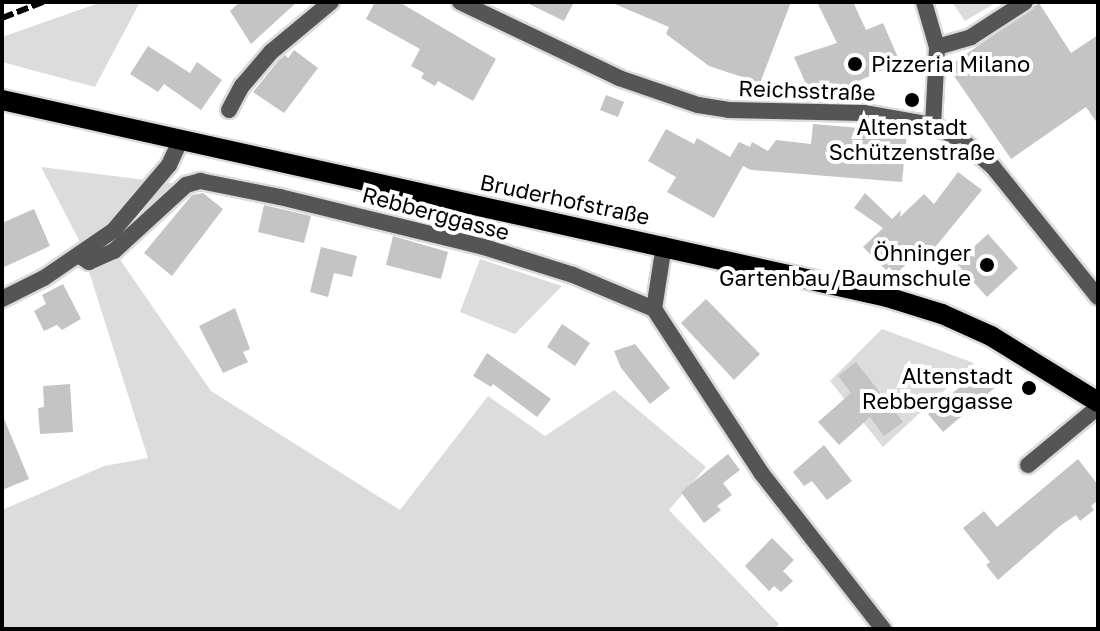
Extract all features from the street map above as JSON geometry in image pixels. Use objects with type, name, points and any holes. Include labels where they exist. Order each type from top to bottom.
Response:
[{"type":"main road","name":"Bruderhofstraße","points":[[2,100],[838,284],[942,314],[991,336],[1098,404]]},
{"type":"street","points":[[229,110],[242,86],[271,52],[331,2]]},
{"type":"street","name":"Reichsstraße","points":[[460,2],[619,78],[698,105],[729,110],[864,113],[933,125],[973,148],[993,167],[1098,297]]},
{"type":"street","points":[[924,2],[937,47],[933,125]]},
{"type":"street","points":[[937,47],[971,37],[1025,2]]},
{"type":"street","points":[[2,299],[80,256],[114,230],[169,165],[180,141]]},
{"type":"street","name":"Rebberggasse","points":[[80,256],[89,262],[114,251],[186,185],[200,181],[280,197],[484,247],[573,275],[654,309]]},
{"type":"street","points":[[664,245],[654,309],[762,474],[883,629]]},
{"type":"street","points":[[1028,465],[1098,404]]},
{"type":"shaded area","points":[[102,2],[140,2],[95,87],[2,62],[2,37]]},
{"type":"shaded area","points":[[952,2],[997,2],[965,21]]},
{"type":"shaded area","points":[[41,167],[186,185],[114,251],[211,391],[400,510],[488,396],[545,436],[614,390],[706,467],[669,510],[779,624],[774,629],[2,629],[2,510],[104,466],[148,458],[79,240]]},
{"type":"shaded area","points":[[480,259],[562,286],[515,334],[460,312]]},
{"type":"shaded area","points":[[882,329],[974,363],[883,447],[830,381]]},
{"type":"building","points":[[240,2],[297,2],[251,44],[230,11]]},
{"type":"building","points":[[375,2],[399,2],[496,59],[473,101],[438,81],[435,86],[421,78],[424,73],[411,66],[420,49],[366,19]]},
{"type":"building","points":[[525,2],[574,2],[564,21]]},
{"type":"building","points":[[610,2],[791,2],[760,83],[709,66],[666,34],[669,27]]},
{"type":"building","points":[[817,2],[853,2],[866,30],[883,23],[900,62],[835,92],[810,93],[794,57],[837,43]]},
{"type":"building","points":[[1039,3],[1071,53],[1098,35],[1098,124],[1086,107],[1011,159],[948,67]]},
{"type":"building","points":[[148,46],[190,73],[197,62],[222,80],[201,110],[164,84],[158,92],[130,74]]},
{"type":"building","points":[[294,50],[318,68],[284,113],[253,92],[279,60],[285,55],[288,58]]},
{"type":"building","points":[[606,95],[624,102],[618,117],[600,110]]},
{"type":"building","points":[[813,124],[907,132],[902,182],[751,170],[743,166],[714,218],[667,192],[676,177],[648,161],[666,129],[694,144],[697,138],[730,157],[739,142],[750,147],[752,142],[768,151],[776,140],[811,144]]},
{"type":"building","points":[[958,172],[982,190],[923,262],[916,255],[896,274],[889,267],[886,270],[863,247],[883,228],[854,208],[865,193],[892,219],[901,210],[900,217],[924,194],[934,204]]},
{"type":"building","points":[[203,193],[223,209],[172,276],[144,253],[192,195]]},
{"type":"building","points":[[264,205],[311,216],[304,243],[258,232]]},
{"type":"building","points":[[34,209],[50,246],[2,268],[2,223]]},
{"type":"building","points":[[988,234],[1018,268],[987,297],[956,263]]},
{"type":"building","points":[[393,236],[448,252],[441,279],[386,265]]},
{"type":"building","points":[[321,247],[357,256],[352,277],[334,273],[328,297],[310,292]]},
{"type":"building","points":[[63,284],[81,319],[62,330],[57,325],[44,331],[34,311],[46,304],[42,295]]},
{"type":"building","points":[[706,299],[760,354],[734,380],[681,323]]},
{"type":"building","points":[[235,308],[250,349],[243,352],[248,362],[223,373],[199,326]]},
{"type":"building","points":[[562,324],[590,343],[575,366],[547,347]]},
{"type":"building","points":[[635,344],[670,388],[650,404],[621,368],[614,351]]},
{"type":"building","points":[[487,353],[551,399],[537,417],[493,384],[491,387],[473,376]]},
{"type":"building","points":[[856,362],[903,422],[884,436],[870,417],[839,445],[818,422],[851,393],[838,376]]},
{"type":"building","points":[[982,368],[1005,379],[943,432],[928,414]]},
{"type":"building","points":[[70,384],[73,432],[40,434],[38,408],[44,407],[43,386]]},
{"type":"building","points":[[2,414],[29,479],[2,490]]},
{"type":"building","points":[[824,445],[852,481],[827,500],[812,481],[804,486],[793,472]]},
{"type":"building","points":[[728,454],[740,470],[723,483],[732,495],[717,506],[721,510],[704,523],[681,492]]},
{"type":"building","points":[[1078,459],[1098,485],[1098,500],[1091,506],[1094,510],[1080,521],[1076,515],[1060,526],[998,580],[986,565],[990,562],[963,528],[984,511],[997,527]]},
{"type":"building","points":[[772,538],[794,560],[783,571],[793,581],[781,592],[774,586],[769,591],[745,566]]},
{"type":"railway","points":[[2,18],[43,2]]},
{"type":"place","name":"Pizzeria Milano","points":[[855,64]]},
{"type":"place","name":"Altenstadt Schützenstraße","points":[[912,100]]},
{"type":"place","name":"Öhninger Gartenbau/Baumschule","points":[[987,265]]},
{"type":"place","name":"Altenstadt Rebberggasse","points":[[1029,388]]}]
